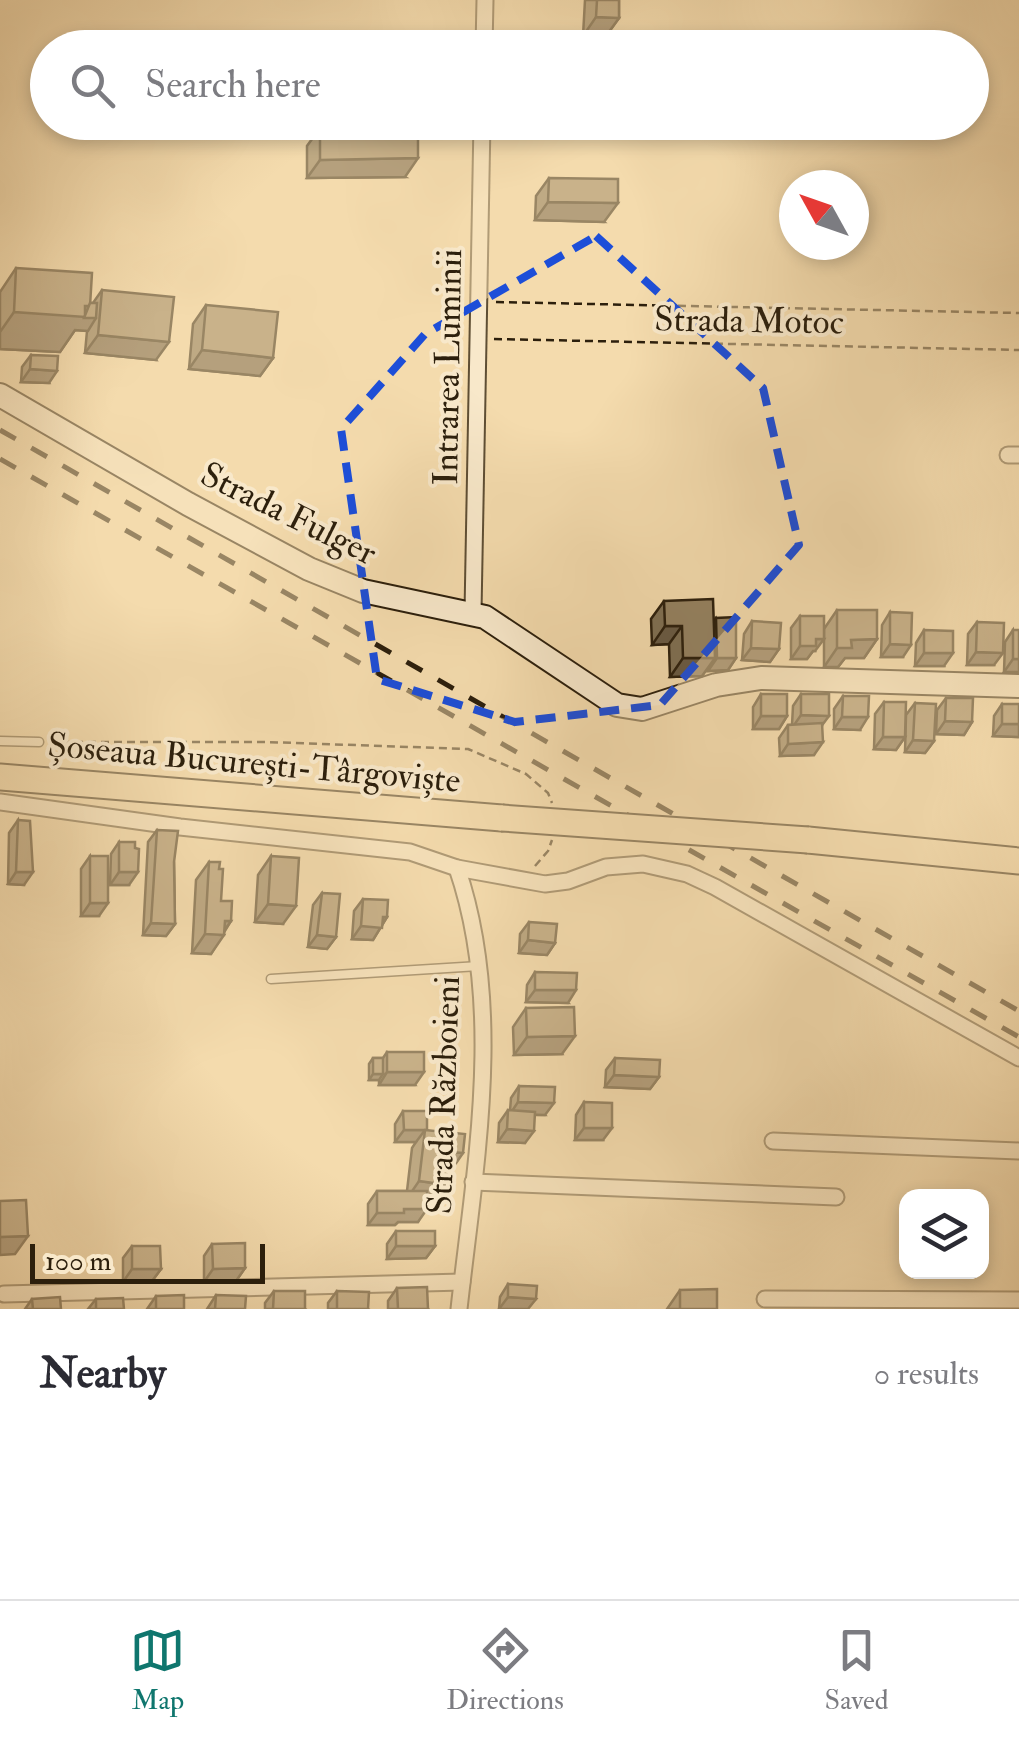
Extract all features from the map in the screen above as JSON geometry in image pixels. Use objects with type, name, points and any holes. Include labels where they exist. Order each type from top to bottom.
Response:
[{"type":"main road","name":"Șoseaua București-Târgoviște","points":[[0,776],[808,840],[1019,861]]},
{"type":"street","points":[[484,0],[484,30]]},
{"type":"street","name":"Intrarea Luminii","points":[[473,612],[482,140]]},
{"type":"street","name":"Strada Fulger","points":[[0,395],[309,570],[364,592],[473,612],[497,623],[602,698],[629,708],[661,705],[716,684],[761,678],[1019,686]]},
{"type":"street","points":[[0,802],[180,827],[410,852],[457,868],[545,884],[627,864],[665,868],[715,887],[1019,1058]]},
{"type":"street","name":"Strada Războieni","points":[[457,868],[467,897],[479,966],[481,1051],[473,1182],[459,1309]]},
{"type":"street","points":[[773,1142],[1019,1151]]},
{"type":"street","points":[[473,1182],[836,1197]]},
{"type":"street","points":[[4,1294],[462,1282]]},
{"type":"street","points":[[765,1299],[1019,1300]]},
{"type":"lane","points":[[0,741],[39,742]]},
{"type":"lane","points":[[272,979],[479,966]]},
{"type":"path","points":[[478,302],[1019,313]]},
{"type":"path","name":"Strada Motoc","points":[[478,339],[1019,350]]},
{"type":"path","points":[[39,742],[266,742],[468,749],[526,774],[548,793],[553,807]]},
{"type":"path","points":[[518,881],[548,851],[554,832]]},
{"type":"highlighted area","points":[[596,236],[763,388],[799,545],[660,705],[515,722],[377,679],[341,429],[425,334]]},
{"type":"building","points":[[597,0],[619,0],[619,18],[596,17]]},
{"type":"building","points":[[320,140],[418,140],[418,158],[320,160]]},
{"type":"building","points":[[549,178],[618,179],[618,203],[548,202]]},
{"type":"building","points":[[16,268],[92,273],[90,306],[85,306],[85,317],[14,312]]},
{"type":"building","points":[[102,290],[174,297],[169,342],[98,335]]},
{"type":"building","points":[[90,303],[97,303],[96,318],[84,318]]},
{"type":"building","points":[[206,305],[278,312],[273,358],[202,350]]},
{"type":"building","points":[[31,355],[58,356],[57,371],[30,369]]},
{"type":"building","points":[[713,599],[715,658],[683,658],[682,626],[665,626],[664,601]]},
{"type":"building","points":[[837,610],[877,610],[877,639],[851,640],[852,648],[837,648]]},
{"type":"building","points":[[890,612],[912,613],[911,645],[890,644]]},
{"type":"building","points":[[800,616],[824,616],[824,639],[816,639],[816,646],[800,646]]},
{"type":"building","points":[[736,617],[736,658],[717,658],[716,618]]},
{"type":"building","points":[[752,621],[781,623],[779,649],[751,648]]},
{"type":"building","points":[[977,622],[1004,623],[1003,653],[976,652]]},
{"type":"building","points":[[924,630],[953,631],[953,653],[924,653]]},
{"type":"building","points":[[1013,630],[1019,630],[1019,659],[1013,659]]},
{"type":"building","points":[[761,694],[787,694],[787,716],[761,716]]},
{"type":"building","points":[[801,694],[829,694],[829,716],[801,715]]},
{"type":"building","points":[[843,696],[869,696],[868,717],[842,717]]},
{"type":"building","points":[[946,698],[973,698],[972,722],[945,721]]},
{"type":"building","points":[[884,702],[906,702],[905,737],[883,737]]},
{"type":"building","points":[[915,703],[936,704],[934,741],[913,740]]},
{"type":"building","points":[[1002,704],[1019,704],[1019,724],[1002,724]]},
{"type":"building","points":[[822,723],[823,742],[788,744],[788,725]]},
{"type":"building","points":[[18,820],[30,821],[33,872],[16,872]]},
{"type":"building","points":[[157,830],[178,831],[175,924],[151,923]]},
{"type":"building","points":[[119,842],[135,842],[139,849],[138,872],[119,872]]},
{"type":"building","points":[[90,856],[108,856],[108,903],[90,903]]},
{"type":"building","points":[[271,856],[299,858],[296,906],[268,904]]},
{"type":"building","points":[[209,862],[220,862],[219,869],[223,869],[221,901],[232,901],[231,921],[225,921],[224,935],[205,934]]},
{"type":"building","points":[[322,893],[340,894],[336,937],[317,935]]},
{"type":"building","points":[[363,899],[388,900],[382,928],[361,926]]},
{"type":"building","points":[[529,922],[557,924],[555,943],[528,940]]},
{"type":"building","points":[[535,972],[577,973],[576,990],[535,990]]},
{"type":"building","points":[[574,1007],[575,1036],[527,1037],[526,1008]]},
{"type":"building","points":[[387,1052],[424,1052],[424,1072],[387,1072]]},
{"type":"building","points":[[373,1058],[383,1058],[383,1074],[373,1074]]},
{"type":"building","points":[[615,1058],[660,1060],[659,1077],[614,1075]]},
{"type":"building","points":[[519,1086],[555,1087],[554,1103],[518,1102]]},
{"type":"building","points":[[584,1102],[612,1103],[612,1128],[584,1128]]},
{"type":"building","points":[[508,1110],[535,1112],[534,1131],[507,1129]]},
{"type":"building","points":[[403,1111],[427,1111],[427,1130],[404,1130]]},
{"type":"building","points":[[425,1130],[465,1134],[463,1153],[451,1152],[448,1185],[419,1181]]},
{"type":"building","points":[[377,1191],[427,1191],[427,1209],[377,1213]]},
{"type":"building","points":[[26,1200],[28,1236],[0,1237],[0,1201]]},
{"type":"building","points":[[396,1231],[435,1231],[435,1246],[396,1246]]},
{"type":"building","points":[[245,1243],[245,1268],[213,1269],[212,1244]]},
{"type":"building","points":[[132,1246],[160,1246],[161,1269],[132,1269]]},
{"type":"building","points":[[508,1284],[537,1286],[536,1299],[508,1297]]},
{"type":"building","points":[[427,1287],[428,1309],[398,1309],[397,1288]]},
{"type":"building","points":[[717,1289],[717,1309],[680,1309],[680,1290]]},
{"type":"building","points":[[274,1291],[305,1291],[305,1309],[273,1309]]},
{"type":"building","points":[[337,1291],[369,1292],[368,1309],[337,1309]]},
{"type":"building","points":[[184,1295],[184,1309],[156,1309],[156,1296]]},
{"type":"building","points":[[216,1295],[246,1296],[245,1309],[215,1309]]},
{"type":"building","points":[[60,1297],[61,1309],[33,1309],[32,1299]]},
{"type":"building","points":[[123,1298],[124,1309],[96,1309],[96,1299]]},
{"type":"railway","points":[[0,430],[1019,1011]]},
{"type":"railway","points":[[0,459],[1019,1037]]}]
